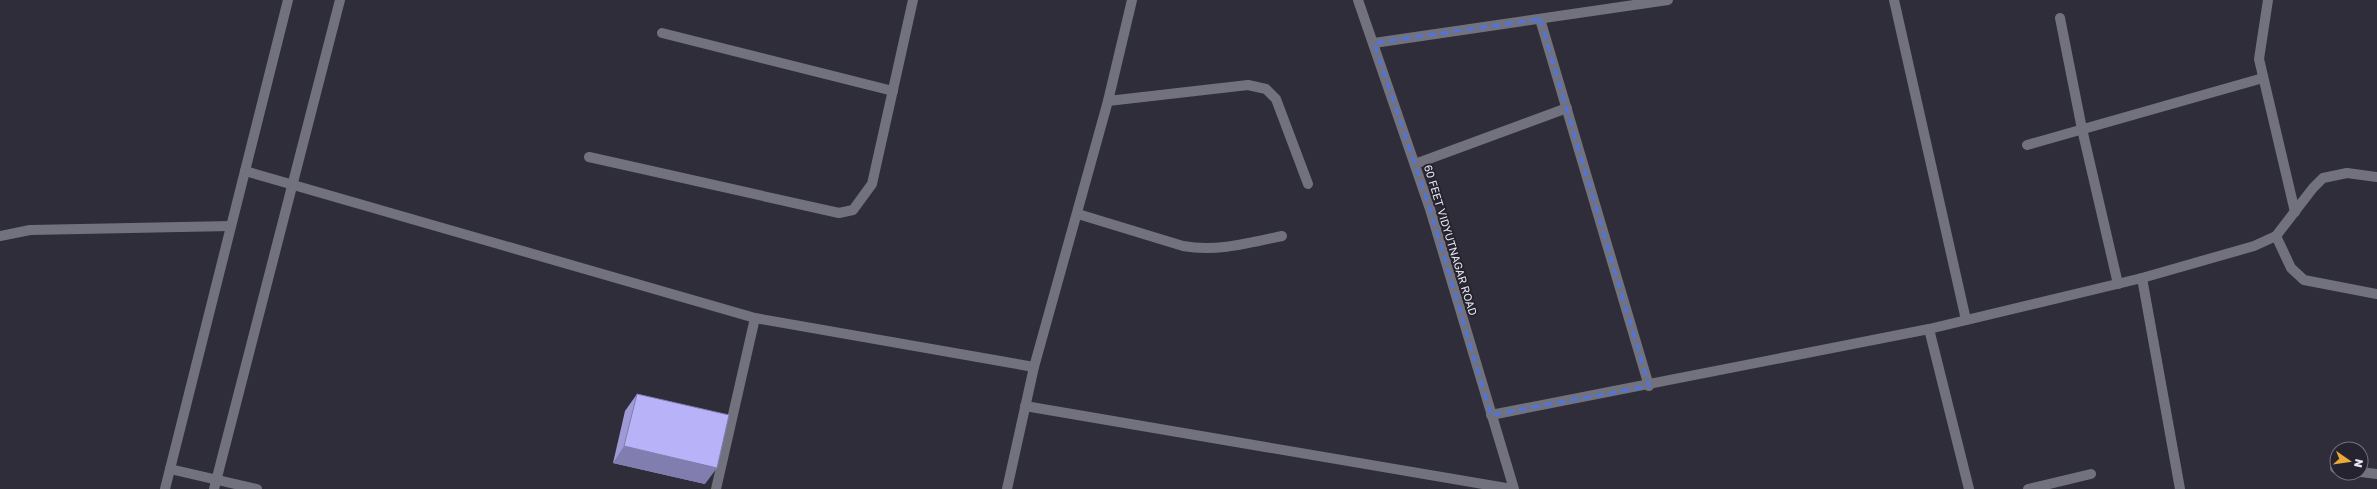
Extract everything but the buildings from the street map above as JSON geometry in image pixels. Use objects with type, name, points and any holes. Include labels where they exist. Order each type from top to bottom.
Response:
[{"type":"street","points":[[165,489],[288,0]]},
{"type":"street","points":[[215,484],[340,0]]},
{"type":"street","points":[[589,157],[839,214],[853,210],[864,199],[872,184],[913,0]]},
{"type":"street","points":[[1007,489],[1034,367],[1078,214],[1108,101],[1132,0]]},
{"type":"street","name":"60 FEET VIDYUTNAGAR ROAD","points":[[1358,0],[1415,164],[1492,415],[1513,489]]},
{"type":"street","points":[[1374,43],[1668,0]]},
{"type":"street","points":[[1894,0],[1966,320]]},
{"type":"street","points":[[2268,0],[2259,59],[2295,212]]},
{"type":"street","points":[[2060,18],[2082,129],[2118,284]]},
{"type":"street","points":[[1540,19],[1649,386]]},
{"type":"street","points":[[662,34],[893,91]]},
{"type":"street","points":[[2027,145],[2263,78]]},
{"type":"street","points":[[1108,101],[1248,85],[1266,89],[1276,99],[1308,184]]},
{"type":"street","points":[[1415,164],[1567,108]]},
{"type":"street","points":[[245,172],[293,184],[755,318],[1034,367]]},
{"type":"street","points":[[1492,415],[1649,386],[1929,329],[2142,278],[2254,246],[2276,236],[2323,178],[2347,174],[2377,177]]},
{"type":"street","points":[[1078,214],[1183,246],[1201,249],[1218,248],[1282,236]]},
{"type":"street","points":[[1,235],[30,230],[231,226]]},
{"type":"street","points":[[2276,236],[2291,268],[2304,280],[2377,294]]},
{"type":"street","points":[[2142,278],[2180,489]]},
{"type":"street","points":[[716,489],[755,318]]},
{"type":"street","points":[[1929,329],[1969,489]]},
{"type":"street","points":[[1025,406],[1513,489]]},
{"type":"street","points":[[170,469],[215,484],[257,489]]},
{"type":"street","points":[[2028,489],[2092,474]]},
{"type":"highlighted area","points":[[1540,19],[1649,386],[1491,415],[1430,209],[1374,43]]}]
